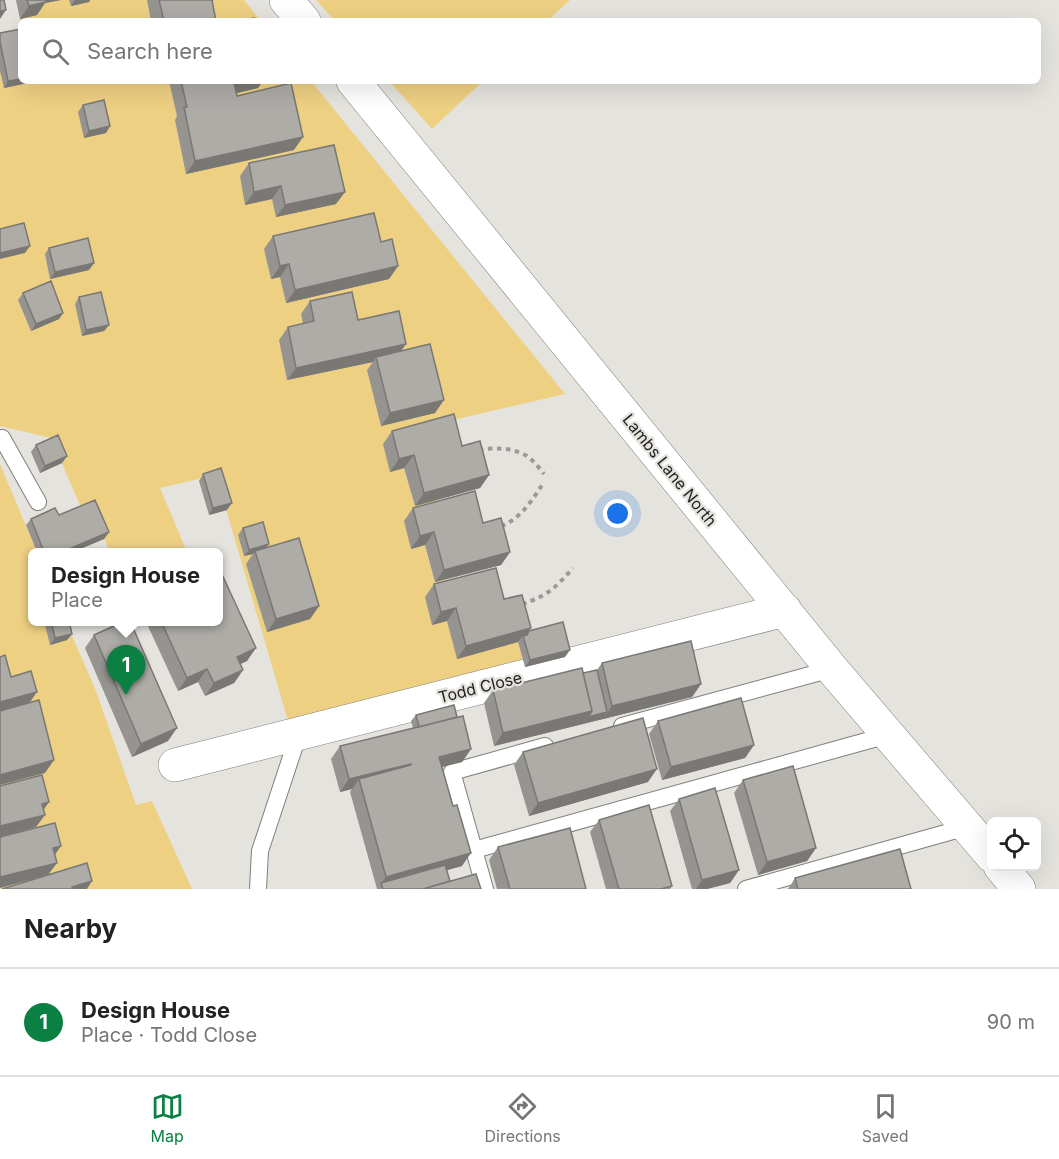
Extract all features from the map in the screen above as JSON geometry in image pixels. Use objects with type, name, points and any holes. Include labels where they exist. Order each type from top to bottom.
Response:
[{"type":"street","points":[[286,0],[301,18]]},
{"type":"street","name":"Lambs Lane North","points":[[355,84],[832,669],[987,850]]},
{"type":"street","name":"Todd Close","points":[[175,765],[785,610]]},
{"type":"street","points":[[1003,871],[1019,889]]},
{"type":"lane","points":[[0,438],[38,502]]},
{"type":"lane","points":[[602,731],[832,669]]},
{"type":"lane","points":[[258,889],[260,850],[295,745],[294,735]]},
{"type":"lane","points":[[474,850],[888,735]]},
{"type":"lane","points":[[485,889],[452,772],[556,744]]},
{"type":"lane","points":[[746,889],[967,827]]},
{"type":"path","points":[[473,452],[500,448],[514,451],[527,456],[544,474]]},
{"type":"path","points":[[497,527],[508,524],[516,517],[531,502],[542,485]]},
{"type":"path","points":[[519,605],[547,594],[573,568]]},
{"type":"shaded area","points":[[16,0],[244,0],[259,18],[20,18]]},
{"type":"shaded area","points":[[316,0],[570,0],[550,18],[332,18]]},
{"type":"shaded area","points":[[0,39],[18,75],[18,84],[313,84],[565,394],[418,428],[404,468],[415,505],[437,500],[439,506],[411,549],[425,545],[435,582],[458,577],[459,583],[432,625],[447,621],[518,642],[523,660],[288,721],[216,475],[160,488],[185,548],[108,548],[91,507],[82,510],[51,438],[0,426]]},
{"type":"shaded area","points":[[392,84],[480,84],[432,129]]},
{"type":"shaded area","points":[[0,464],[35,548],[28,548],[28,626],[68,626],[96,691],[136,805],[152,801],[192,889],[0,889]]},
{"type":"building","points":[[0,0],[4,0],[6,10],[0,11]]},
{"type":"building","points":[[27,0],[46,0],[46,2],[29,6]]},
{"type":"building","points":[[159,0],[212,0],[215,18],[163,18]]},
{"type":"building","points":[[18,30],[18,79],[8,81],[0,33]]},
{"type":"building","points":[[182,84],[234,84],[237,96],[291,84],[303,137],[195,161],[184,107],[187,107]]},
{"type":"building","points":[[104,100],[110,126],[89,131],[83,105]]},
{"type":"building","points":[[334,145],[345,192],[285,205],[281,186],[254,192],[249,163]]},
{"type":"building","points":[[374,213],[381,242],[392,239],[398,266],[295,290],[289,264],[280,266],[273,236]]},
{"type":"building","points":[[24,223],[30,246],[0,253],[0,229]]},
{"type":"building","points":[[88,238],[94,263],[55,272],[49,248]]},
{"type":"building","points":[[51,281],[63,313],[36,324],[23,293]]},
{"type":"building","points":[[101,292],[109,325],[86,330],[79,297]]},
{"type":"building","points":[[352,292],[358,320],[399,311],[406,344],[296,368],[288,327],[314,321],[310,301]]},
{"type":"building","points":[[430,344],[444,400],[390,413],[376,357]]},
{"type":"building","points":[[454,414],[462,446],[480,441],[489,475],[424,493],[414,455],[399,459],[392,431]]},
{"type":"building","points":[[58,435],[67,456],[45,466],[36,445]]},
{"type":"building","points":[[221,468],[232,503],[213,508],[203,474]]},
{"type":"building","points":[[475,491],[483,523],[501,518],[510,552],[444,570],[434,532],[420,536],[413,508]]},
{"type":"building","points":[[95,500],[109,532],[71,548],[42,548],[31,519],[55,508],[59,515]]},
{"type":"building","points":[[263,522],[269,544],[249,550],[243,528]]},
{"type":"building","points":[[299,538],[319,606],[276,619],[255,551]]},
{"type":"building","points":[[496,568],[504,599],[522,595],[531,628],[466,646],[456,608],[441,612],[434,584]]},
{"type":"building","points":[[223,577],[256,648],[237,657],[243,670],[214,683],[207,669],[187,678],[163,626],[223,626]]},
{"type":"building","points":[[563,622],[570,650],[530,660],[523,636],[529,631]]},
{"type":"building","points":[[52,626],[70,626],[72,634],[55,638]]},
{"type":"building","points":[[114,626],[132,626],[177,728],[141,744],[94,635]]},
{"type":"building","points":[[691,641],[701,684],[612,706],[602,663]]},
{"type":"building","points":[[5,655],[11,677],[31,671],[37,692],[0,702],[0,657]]},
{"type":"building","points":[[582,668],[592,711],[503,733],[493,690]]},
{"type":"building","points":[[597,670],[607,712],[588,717],[592,711],[583,673]]},
{"type":"building","points":[[741,698],[754,745],[671,767],[658,721]]},
{"type":"building","points":[[39,700],[54,760],[0,775],[0,711]]},
{"type":"building","points":[[454,705],[457,717],[419,727],[416,715]]},
{"type":"building","points":[[463,716],[471,749],[439,757],[453,806],[457,805],[471,853],[386,877],[359,779],[411,764],[349,779],[340,746]]},
{"type":"building","points":[[643,718],[657,769],[538,803],[523,752]]},
{"type":"building","points":[[793,766],[816,848],[767,862],[743,780]]},
{"type":"building","points":[[42,775],[49,802],[42,804],[45,815],[0,826],[0,786]]},
{"type":"building","points":[[715,788],[739,870],[702,880],[679,799]]},
{"type":"building","points":[[649,805],[672,886],[661,889],[619,889],[599,820]]},
{"type":"building","points":[[55,823],[61,846],[53,848],[57,863],[0,877],[0,837]]},
{"type":"building","points":[[570,828],[586,889],[510,889],[498,847]]},
{"type":"building","points":[[900,849],[911,889],[798,889],[795,878]]},
{"type":"building","points":[[87,863],[92,881],[72,887],[73,889],[2,889]]},
{"type":"building","points":[[445,865],[450,881],[423,889],[383,889],[381,883]]},
{"type":"building","points":[[476,874],[481,889],[423,889]]},
{"type":"place","name":"Design House","points":[[126,695]]}]
